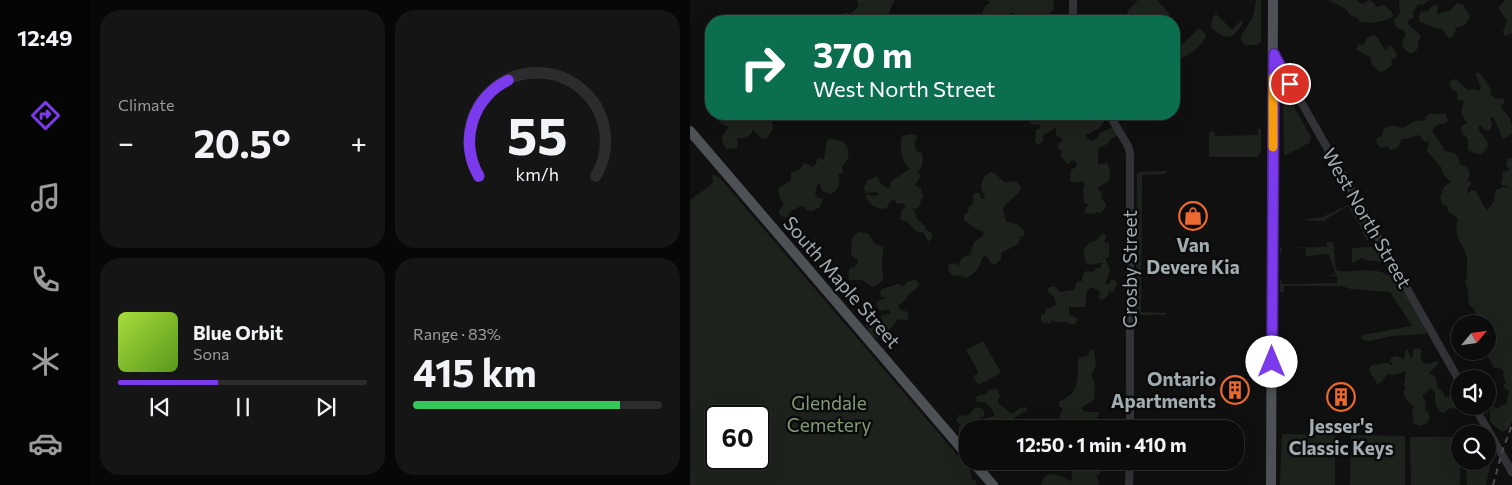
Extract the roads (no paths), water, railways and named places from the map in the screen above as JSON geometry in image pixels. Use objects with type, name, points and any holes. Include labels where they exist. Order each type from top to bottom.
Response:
[{"type":"main road","points":[[1271,485],[1273,0]]},
{"type":"main road","name":"South Maple Street","points":[[690,131],[959,445]]},
{"type":"main road","points":[[977,470],[984,481],[993,485]]},
{"type":"street","points":[[1073,0],[1073,15]]},
{"type":"street","name":"West North Street","points":[[1274,54],[1453,370]]},
{"type":"street","name":"Crosby Street","points":[[1113,120],[1128,146],[1130,154],[1130,420]]},
{"type":"street","points":[[1479,415],[1512,472]]},
{"type":"street","points":[[1129,485],[1130,470]]},
{"type":"railway","points":[[1493,485],[1512,425]]},
{"type":"place","name":"Van Devere Kia","points":[[1193,216]]},
{"type":"place","name":"Ontario Apartments","points":[[1235,390]]},
{"type":"place","name":"Jesser's Classic Keys","points":[[1341,397]]},
{"type":"park label","name":"Glendale Cemetery","points":[[829,414]]}]
